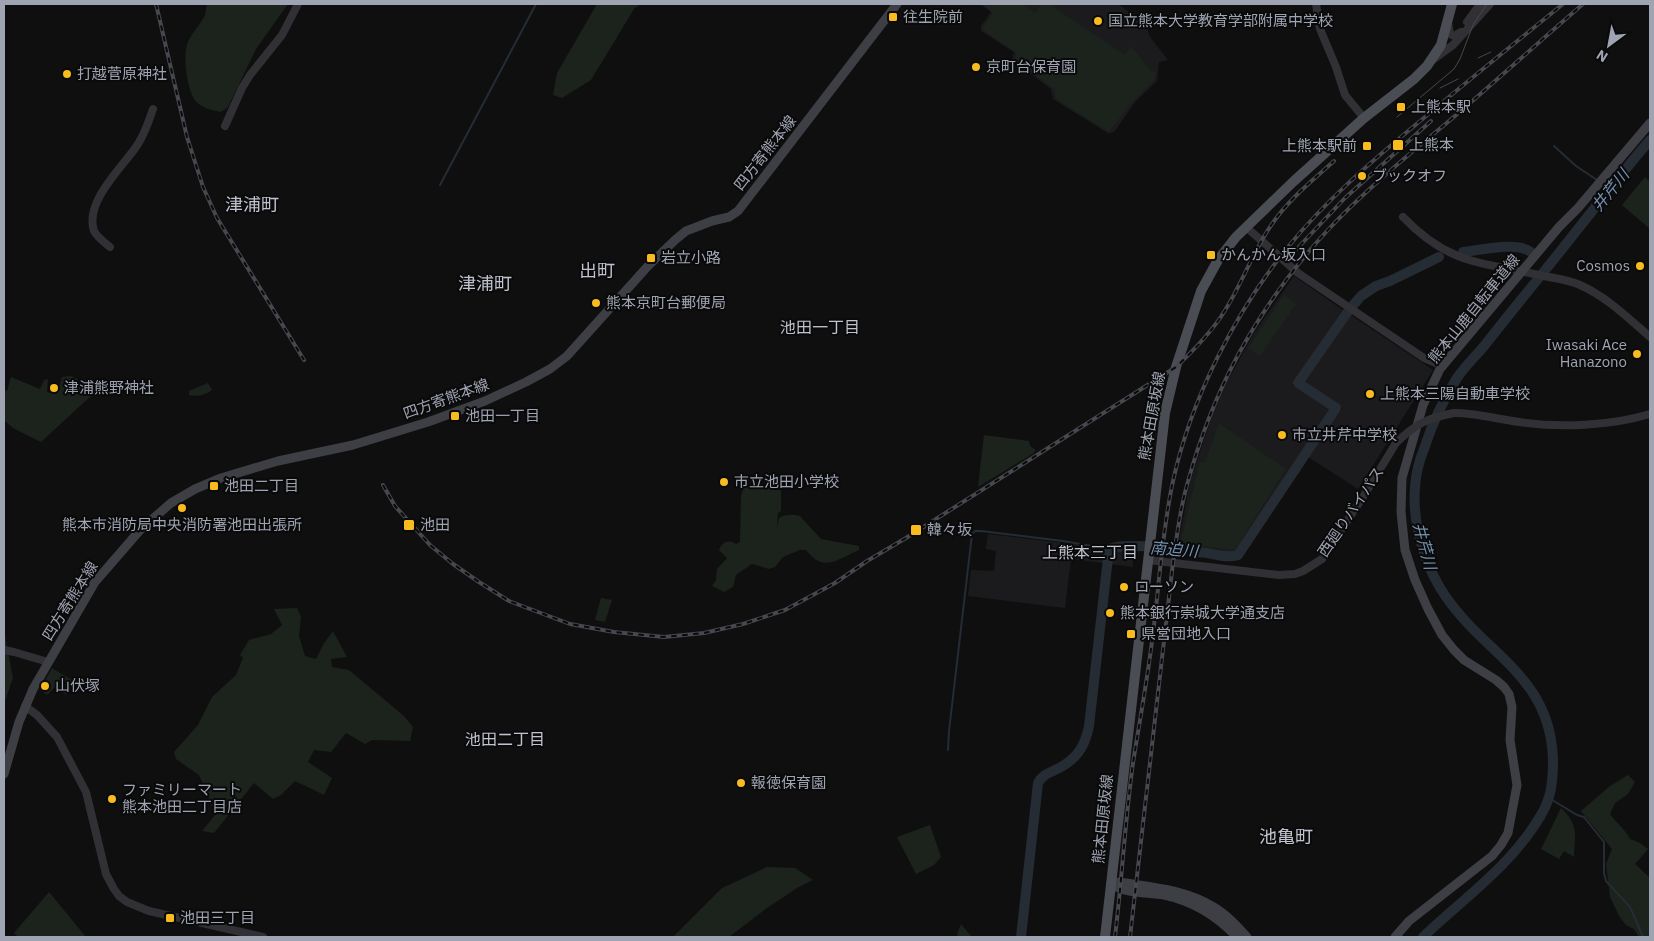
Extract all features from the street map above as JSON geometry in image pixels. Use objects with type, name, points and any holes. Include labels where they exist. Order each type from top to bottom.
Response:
[{"type":"main road","name":"四方寄熊本線","points":[[4,774],[14,736],[25,706],[48,662],[95,582],[141,529],[175,500],[212,482],[278,460],[352,445],[470,407],[550,369],[567,356],[634,280],[674,240],[686,231],[729,217],[738,210],[897,4]]},
{"type":"main road","name":"熊本田原坂線","points":[[1105,937],[1165,413],[1176,367],[1201,291],[1228,246],[1246,227],[1288,186],[1364,118],[1414,79],[1432,60],[1441,45],[1452,4]]},
{"type":"main road","name":"熊本山鹿自転車道線","points":[[1395,937],[1409,921],[1492,856],[1502,845],[1508,833],[1517,785],[1510,740],[1512,708],[1508,694],[1504,687],[1496,680],[1464,660],[1442,635],[1415,580],[1405,550],[1401,512],[1402,478],[1423,405],[1442,366],[1524,272],[1559,227],[1650,123]]},
{"type":"main road","points":[[1110,884],[1119,882],[1172,890],[1192,897],[1212,906],[1232,921],[1247,937]]},
{"type":"main road","points":[[1110,884],[1118,889],[1186,901],[1206,911],[1237,937]]},
{"type":"street","points":[[225,126],[245,83],[282,35],[298,4]]},
{"type":"street","points":[[1316,4],[1320,29],[1336,67],[1345,95],[1364,118]]},
{"type":"street","points":[[1453,45],[1480,4]]},
{"type":"street","points":[[1432,60],[1453,45],[1490,4]]},
{"type":"street","points":[[1448,22],[1450,34],[1454,36],[1460,32]]},
{"type":"street","points":[[110,247],[95,233],[93,223],[97,203],[105,188],[138,144],[148,125],[153,109]]},
{"type":"street","points":[[1403,217],[1425,238],[1448,252],[1478,263],[1555,278],[1579,285],[1609,302],[1650,337]]},
{"type":"street","points":[[1246,227],[1287,265],[1424,358],[1442,366]]},
{"type":"street","name":"西廻りバイパス","points":[[1148,560],[1279,575],[1295,574],[1303,571],[1322,558],[1396,443],[1418,424],[1433,418],[1454,413],[1468,413],[1521,422],[1595,424],[1650,414]]},
{"type":"street","points":[[4,650],[48,662]]},
{"type":"street","points":[[25,706],[37,714],[57,737],[82,784],[86,793],[106,874],[119,896],[135,906],[149,910],[263,937]]},
{"type":"shaded area","points":[[207,4],[288,4],[256,49],[228,107],[221,112],[199,105],[189,87],[186,73],[185,58],[187,45],[190,37],[205,15]]},
{"type":"shaded area","points":[[597,4],[641,4],[634,9],[591,80],[562,98],[553,95],[557,73]]},
{"type":"shaded area","points":[[980,4],[1118,4],[1146,25],[1150,37],[1168,60],[1159,62],[1157,81],[1135,102],[1115,131],[1109,134],[1053,99],[1051,89],[1012,60],[1014,52],[981,31],[981,26],[991,12]]},
{"type":"shaded area","points":[[982,4],[1022,4],[1035,13],[1042,4],[1049,4],[1125,55],[1131,46],[1151,71],[1156,72],[1154,80],[1132,102],[1109,132],[1056,99],[1054,89],[1015,60],[1016,53],[983,30],[983,27],[993,13]]},
{"type":"shaded area","points":[[1645,177],[1650,182],[1650,229],[1622,205]]},
{"type":"shaded area","points":[[1294,276],[1343,310],[1292,385],[1329,409],[1329,413],[1233,554],[1178,546],[1190,482],[1213,413],[1226,384],[1254,333]]},
{"type":"shaded area","points":[[1284,295],[1296,304],[1260,356],[1248,348]]},
{"type":"shaded area","name":"上熊本三陽自動車学校","points":[[1349,314],[1433,370],[1358,489],[1308,457],[1342,408],[1303,381]]},
{"type":"shaded area","points":[[71,376],[86,384],[92,395],[41,442],[13,428],[4,420],[4,390],[7,391],[11,377],[40,389],[44,380],[48,379],[47,392],[57,394],[62,377]]},
{"type":"shaded area","points":[[208,383],[212,390],[209,392],[198,396],[189,395],[189,391]]},
{"type":"shaded area","points":[[1219,423],[1286,469],[1235,550],[1180,544],[1200,462],[1205,462]]},
{"type":"shaded area","points":[[984,435],[1029,441],[1030,446],[1036,450],[978,487]]},
{"type":"shaded area","points":[[744,485],[781,490],[781,511],[778,513],[777,527],[781,517],[789,515],[800,516],[821,539],[859,546],[859,550],[825,563],[813,557],[806,550],[800,550],[783,557],[775,567],[769,569],[752,564],[736,575],[733,587],[724,592],[712,586],[716,580],[717,569],[727,558],[719,550],[720,547],[726,542],[736,544],[740,542],[741,496]]},
{"type":"shaded area","points":[[988,534],[1108,547],[1118,543],[1132,545],[1133,567],[1071,559],[1065,608],[968,596],[971,570],[994,571],[996,551],[986,549]]},
{"type":"shaded area","points":[[601,598],[612,600],[605,622],[595,620]]},
{"type":"shaded area","points":[[297,608],[301,617],[299,636],[305,656],[316,659],[333,631],[347,657],[331,659],[332,667],[349,670],[404,716],[413,727],[410,741],[372,740],[365,744],[346,733],[331,752],[314,750],[308,762],[332,778],[324,795],[295,781],[281,795],[273,799],[254,783],[214,833],[202,831],[216,814],[199,775],[176,759],[174,752],[198,725],[212,697],[236,675],[243,658],[240,655],[249,640],[271,634],[282,625],[274,609]]},
{"type":"shaded area","points":[[4,633],[13,678],[4,704]]},
{"type":"shaded area","points":[[52,668],[75,682],[66,695],[56,686],[47,695],[40,690]]},
{"type":"shaded area","points":[[1628,775],[1635,782],[1628,794],[1615,803],[1610,814],[1630,839],[1648,849],[1635,864],[1650,878],[1650,937],[1639,937],[1634,929],[1626,925],[1619,916],[1610,897],[1606,864],[1612,849],[1581,811],[1610,786]]},
{"type":"shaded area","points":[[1561,808],[1571,820],[1575,830],[1575,842],[1574,857],[1564,851],[1559,859],[1541,849]]},
{"type":"shaded area","points":[[930,825],[941,857],[934,865],[916,874],[897,837]]},
{"type":"shaded area","points":[[767,867],[795,868],[813,880],[767,908],[729,937],[673,937],[722,888]]},
{"type":"shaded area","points":[[49,892],[86,937],[18,937],[14,933]]},
{"type":"shaded area","points":[[961,924],[972,937],[958,937],[957,934]]},
{"type":"waterway","points":[[440,185],[536,4]]},
{"type":"waterway","name":"井芹川","points":[[1423,937],[1502,865],[1529,833],[1545,808],[1550,795],[1553,759],[1549,731],[1541,707],[1529,687],[1514,669],[1463,618],[1446,597],[1426,559],[1416,516],[1415,487],[1419,463],[1438,412],[1460,374],[1650,140]]},
{"type":"waterway","points":[[1554,146],[1576,166],[1597,180]]},
{"type":"waterway","name":"井芹川","points":[[1603,184],[1609,188]]},
{"type":"waterway","name":"南迫川","points":[[1463,252],[1508,247],[1517,247],[1531,252]]},
{"type":"waterway","name":"南迫川","points":[[1021,937],[1038,783],[1044,776],[1064,765],[1079,752],[1089,726],[1109,549],[1142,546],[1222,556],[1238,555],[1336,408],[1298,383],[1349,310],[1361,296],[1376,286],[1439,257]]},
{"type":"waterway","points":[[948,750],[972,534],[975,531],[981,531],[1063,541],[1109,549]]},
{"type":"waterway","points":[[1549,798],[1577,815],[1584,817],[1604,842],[1604,873],[1606,881],[1630,907],[1643,937]]},
{"type":"tram line","points":[[1397,117],[1454,69],[1460,59],[1473,25],[1487,4]]},
{"type":"tram line","points":[[1478,58],[1491,52]]},
{"type":"tram line","points":[[1440,88],[1458,79]]},
{"type":"railway","points":[[156,4],[187,137],[203,187],[217,218],[304,360]]},
{"type":"railway","points":[[1115,937],[1130,785],[1154,628],[1169,502],[1181,450],[1191,419],[1217,358],[1250,299],[1288,247],[1318,213],[1384,151],[1563,4]]},
{"type":"railway","points":[[1130,937],[1172,571],[1180,517],[1197,452],[1215,403],[1230,371],[1257,322],[1278,291],[1313,246],[1341,216],[1583,4]]},
{"type":"railway","points":[[1292,254],[1345,198],[1431,121]]},
{"type":"railway","points":[[383,485],[395,506],[430,545],[453,564],[509,601],[570,624],[614,632],[664,637],[704,633],[743,624],[785,610],[835,583],[1176,367],[1202,341],[1219,320],[1265,234],[1279,215],[1301,191],[1334,161]]},
{"type":"place","name":"往生院前","points":[[893,17]]},
{"type":"place","name":"国立熊本大学教育学部附属中学校","points":[[1098,21]]},
{"type":"place","name":"京町台保育園","points":[[976,67]]},
{"type":"place","name":"打越菅原神社","points":[[67,74]]},
{"type":"place","name":"上熊本駅","points":[[1401,107]]},
{"type":"place","name":"上熊本","points":[[1398,145]]},
{"type":"place","name":"上熊本駅前","points":[[1367,146]]},
{"type":"place","name":"ブックオフ","points":[[1362,176]]},
{"type":"place","name":"かんかん坂入口","points":[[1211,255]]},
{"type":"place","name":"岩立小路","points":[[651,258]]},
{"type":"place","name":"Cosmos","points":[[1640,266]]},
{"type":"place","name":"熊本京町台郵便局","points":[[596,303]]},
{"type":"place","name":"Iwasaki Ace Hanazono","points":[[1637,354]]},
{"type":"place","name":"津浦熊野神社","points":[[54,388]]},
{"type":"place","name":"上熊本三陽自動車学校","points":[[1370,394]]},
{"type":"place","name":"池田一丁目","points":[[455,416]]},
{"type":"place","name":"市立井芹中学校","points":[[1282,435]]},
{"type":"place","name":"市立池田小学校","points":[[724,482]]},
{"type":"place","name":"池田二丁目","points":[[214,486]]},
{"type":"place","name":"熊本市消防局中央消防署池田出張所","points":[[182,508]]},
{"type":"place","name":"池田","points":[[409,525]]},
{"type":"place","name":"韓々坂","points":[[916,530]]},
{"type":"place","name":"ローソン","points":[[1124,587]]},
{"type":"place","name":"熊本銀行崇城大学通支店","points":[[1110,613]]},
{"type":"place","name":"県営団地入口","points":[[1131,634]]},
{"type":"place","name":"山伏塚","points":[[45,686]]},
{"type":"place","name":"報徳保育園","points":[[741,783]]},
{"type":"place","name":"ファミリーマート 熊本池田二丁目店","points":[[112,799]]},
{"type":"place","name":"池田三丁目","points":[[170,918]]},
{"type":"district","name":"津浦町","points":[[252,205]]},
{"type":"district","name":"出町","points":[[597,271]]},
{"type":"district","name":"津浦町","points":[[485,284]]},
{"type":"district","name":"池田一丁目","points":[[820,327]]},
{"type":"district","name":"上熊本三丁目","points":[[1090,552]]},
{"type":"district","name":"池田二丁目","points":[[505,739]]},
{"type":"district","name":"池亀町","points":[[1286,837]]}]
